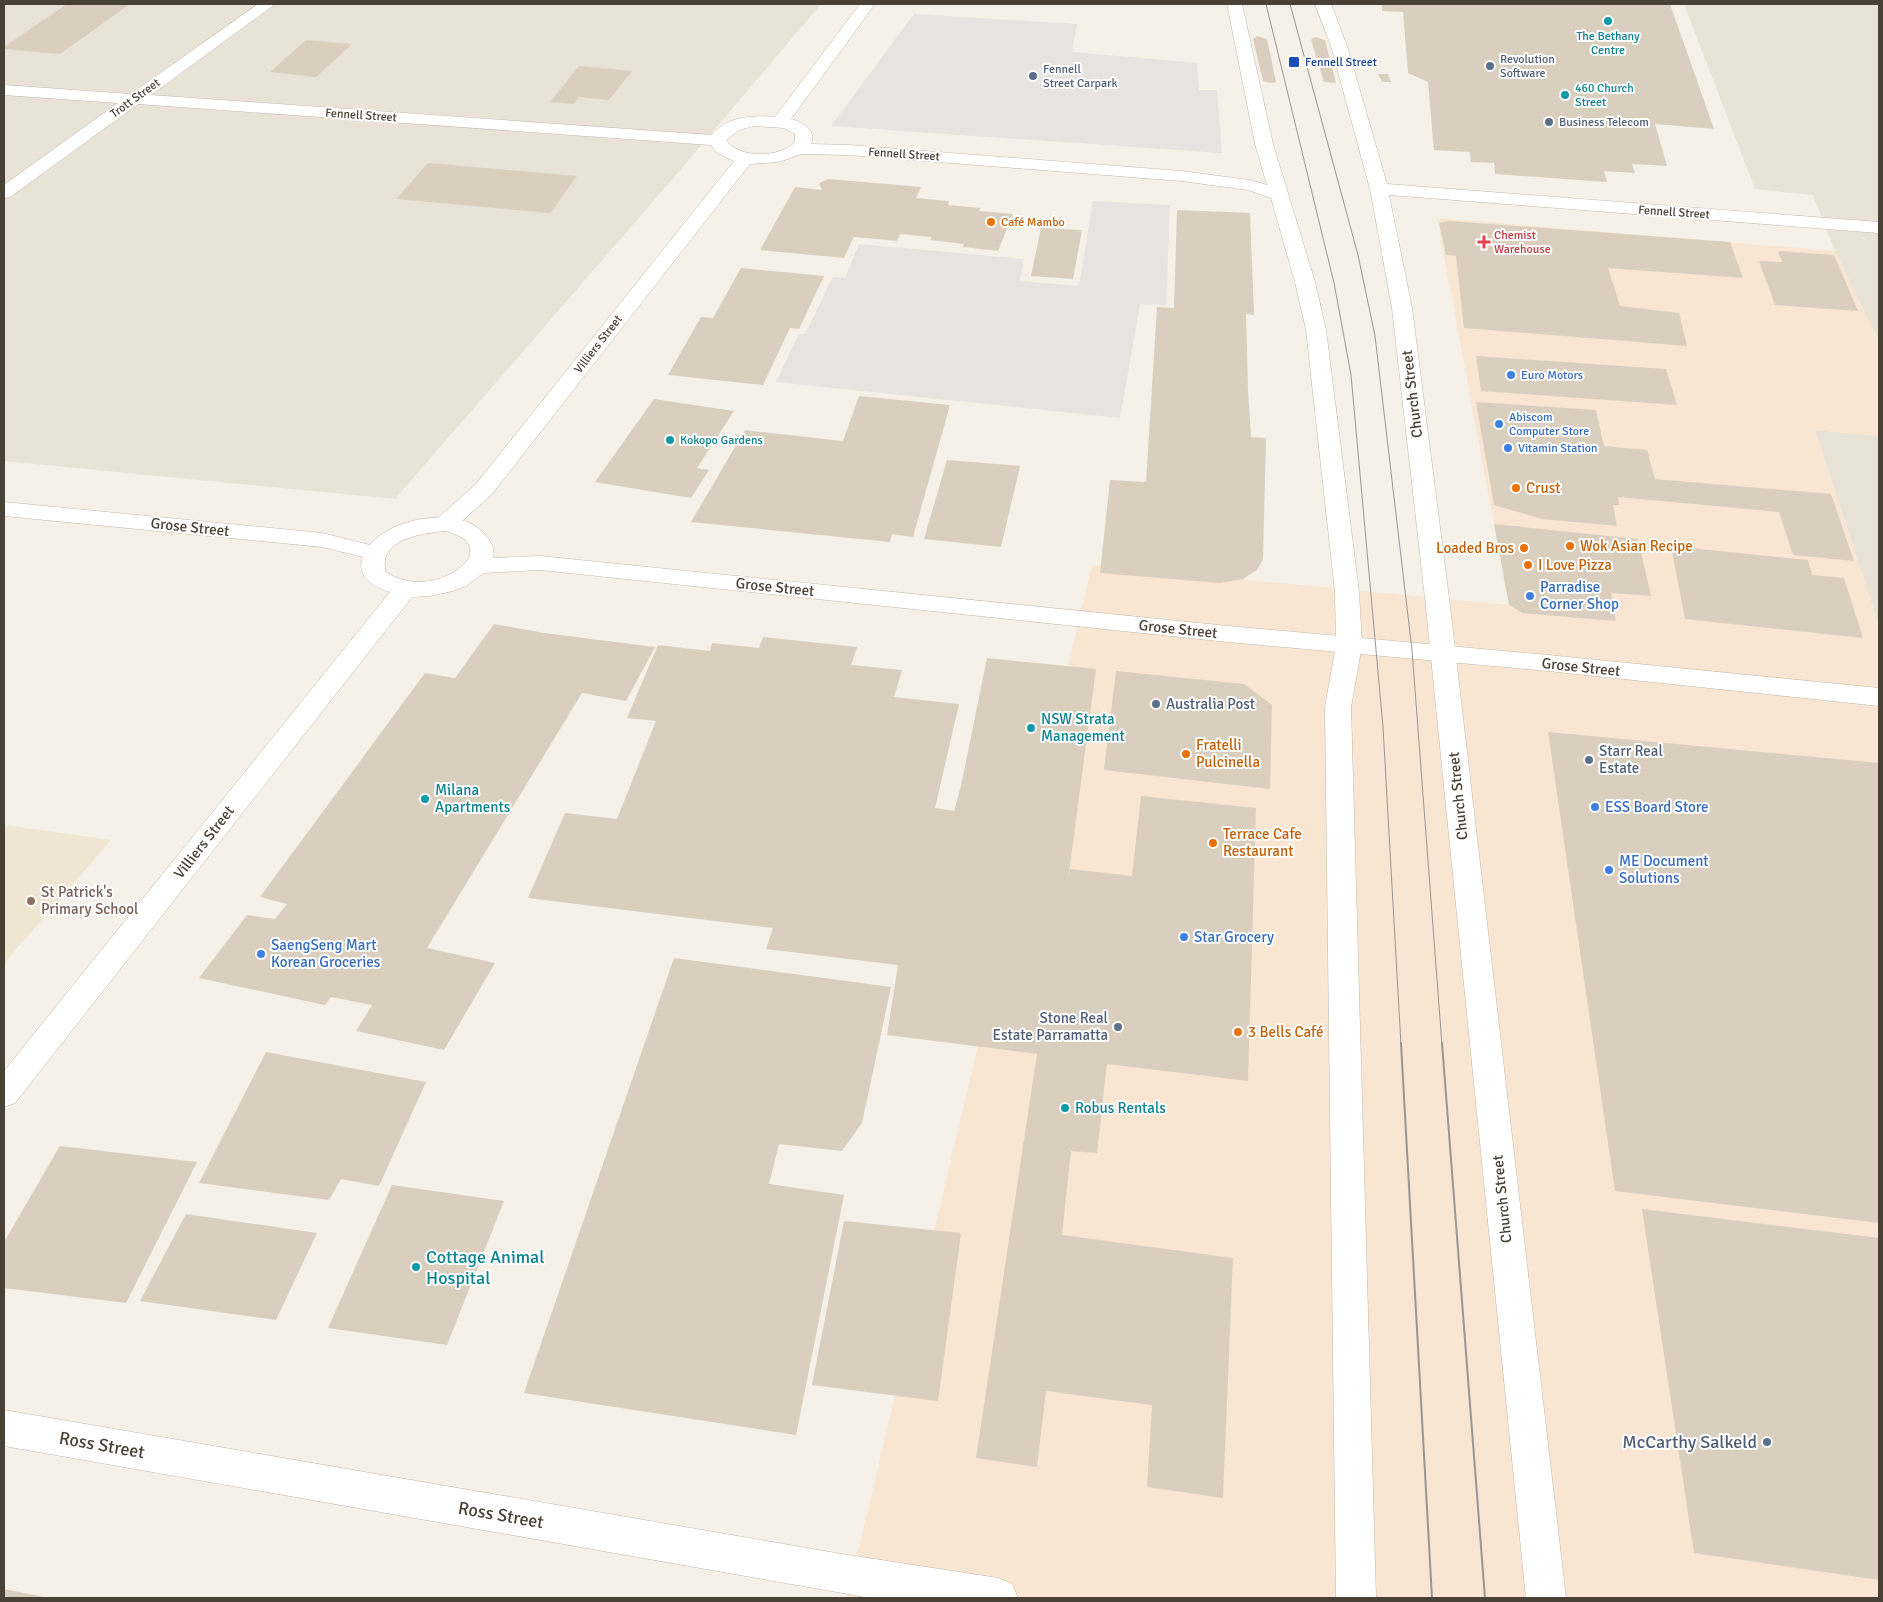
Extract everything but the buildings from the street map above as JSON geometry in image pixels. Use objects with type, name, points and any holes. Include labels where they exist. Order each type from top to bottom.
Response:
[{"type":"street","name":"Trott Street","points":[[4,193],[267,4]]},
{"type":"street","points":[[780,122],[868,4]]},
{"type":"street","points":[[1235,4],[1264,144],[1305,282],[1316,330],[1347,592],[1349,645],[1338,706],[1356,1598]]},
{"type":"street","name":"Church Street","points":[[1323,4],[1339,46],[1379,189],[1402,308],[1443,653],[1546,1598]]},
{"type":"street","name":"Fennell Street","points":[[4,90],[718,140]]},
{"type":"street","points":[[745,158],[723,150],[718,140],[722,133],[740,124],[754,121],[780,122],[796,128],[804,136],[804,143],[797,149]]},
{"type":"street","name":"Fennell Street","points":[[745,158],[768,158],[783,155],[797,149],[848,150],[1225,180],[1262,188],[1278,194]]},
{"type":"street","name":"Villiers Street","points":[[445,524],[484,489],[745,158]]},
{"type":"street","name":"Fennell Street","points":[[1379,189],[1879,228]]},
{"type":"street","name":"Grose Street","points":[[4,509],[322,540],[375,553]]},
{"type":"street","points":[[445,524],[472,532],[481,541],[484,552],[477,566],[464,577],[446,586],[421,590],[404,589],[390,585],[377,577],[372,566],[375,553],[384,542],[400,532],[417,526],[445,524]]},
{"type":"street","name":"Grose Street","points":[[477,566],[540,563],[1879,698]]},
{"type":"street","name":"Villiers Street","points":[[4,1094],[404,589]]},
{"type":"street","name":"Ross Street","points":[[4,1428],[842,1574],[998,1598]]},
{"type":"shaded area","points":[[4,4],[821,4],[669,183],[395,499],[4,461]]},
{"type":"shaded area","points":[[1684,4],[1879,4],[1879,342],[1835,251],[1813,195],[1755,189]]},
{"type":"shaded area","name":"Fennell Street Carpark","points":[[914,14],[1077,24],[1072,52],[1197,63],[1199,90],[1217,90],[1222,153],[831,126]]},
{"type":"shaded area","points":[[1093,201],[1170,205],[1166,305],[1140,304],[1120,418],[776,382],[799,334],[805,334],[833,277],[845,278],[859,244],[1024,259],[1020,281],[1079,286]]},
{"type":"shaded area","points":[[1437,218],[1835,251],[1879,342],[1879,436],[1815,430],[1879,626],[1879,1598],[847,1598],[1092,565],[1509,605]]},
{"type":"shaded area","points":[[1815,430],[1879,436],[1879,626]]},
{"type":"shaded area","name":"St Patrick's Primary School","points":[[4,825],[111,840],[4,963]]},
{"type":"tram line","points":[[1266,4],[1334,283],[1351,375],[1383,727],[1401,1045]]},
{"type":"tram line","points":[[1290,4],[1358,255],[1375,336],[1412,650],[1442,1045]]},
{"type":"tram line","points":[[1401,1043],[1432,1598]]},
{"type":"tram line","points":[[1442,1043],[1485,1598]]},
{"type":"place","name":"The Bethany Centre","points":[[1608,21]]},
{"type":"place","name":"Fennell Street","points":[[1294,62]]},
{"type":"place","name":"Revolution Software","points":[[1490,66]]},
{"type":"place","name":"Fennell Street Carpark","points":[[1033,76]]},
{"type":"place","name":"460 Church Street","points":[[1565,95]]},
{"type":"place","name":"Business Telecom","points":[[1549,122]]},
{"type":"place","name":"Café Mambo","points":[[991,222]]},
{"type":"place","name":"Chemist Warehouse","points":[[1484,242]]},
{"type":"place","name":"Euro Motors","points":[[1511,375]]},
{"type":"place","name":"Abiscom Computer Store","points":[[1499,424]]},
{"type":"place","name":"Kokopo Gardens","points":[[670,440]]},
{"type":"place","name":"Vitamin Station","points":[[1508,448]]},
{"type":"place","name":"Crust","points":[[1516,488]]},
{"type":"place","name":"Wok Asian Recipe","points":[[1570,546]]},
{"type":"place","name":"Loaded Bros","points":[[1524,548]]},
{"type":"place","name":"I Love Pizza","points":[[1528,565]]},
{"type":"place","name":"Parradise Corner Shop","points":[[1530,596]]},
{"type":"place","name":"Australia Post","points":[[1156,704]]},
{"type":"place","name":"NSW Strata Management","points":[[1031,728]]},
{"type":"place","name":"Fratelli Pulcinella","points":[[1186,754]]},
{"type":"place","name":"Starr Real Estate","points":[[1589,760]]},
{"type":"place","name":"Milana Apartments","points":[[425,799]]},
{"type":"place","name":"ESS Board Store","points":[[1595,807]]},
{"type":"place","name":"Terrace Cafe Restaurant","points":[[1213,843]]},
{"type":"place","name":"ME Document Solutions","points":[[1609,870]]},
{"type":"place","name":"St Patrick's Primary School","points":[[31,901]]},
{"type":"place","name":"Star Grocery","points":[[1184,937]]},
{"type":"place","name":"SaengSeng Mart Korean Groceries","points":[[261,954]]},
{"type":"place","name":"Stone Real Estate Parramatta","points":[[1118,1027]]},
{"type":"place","name":"3 Bells Café","points":[[1238,1032]]},
{"type":"place","name":"Robus Rentals","points":[[1065,1108]]},
{"type":"place","name":"Cottage Animal Hospital","points":[[416,1267]]},
{"type":"place","name":"McCarthy Salkeld","points":[[1767,1442]]}]
